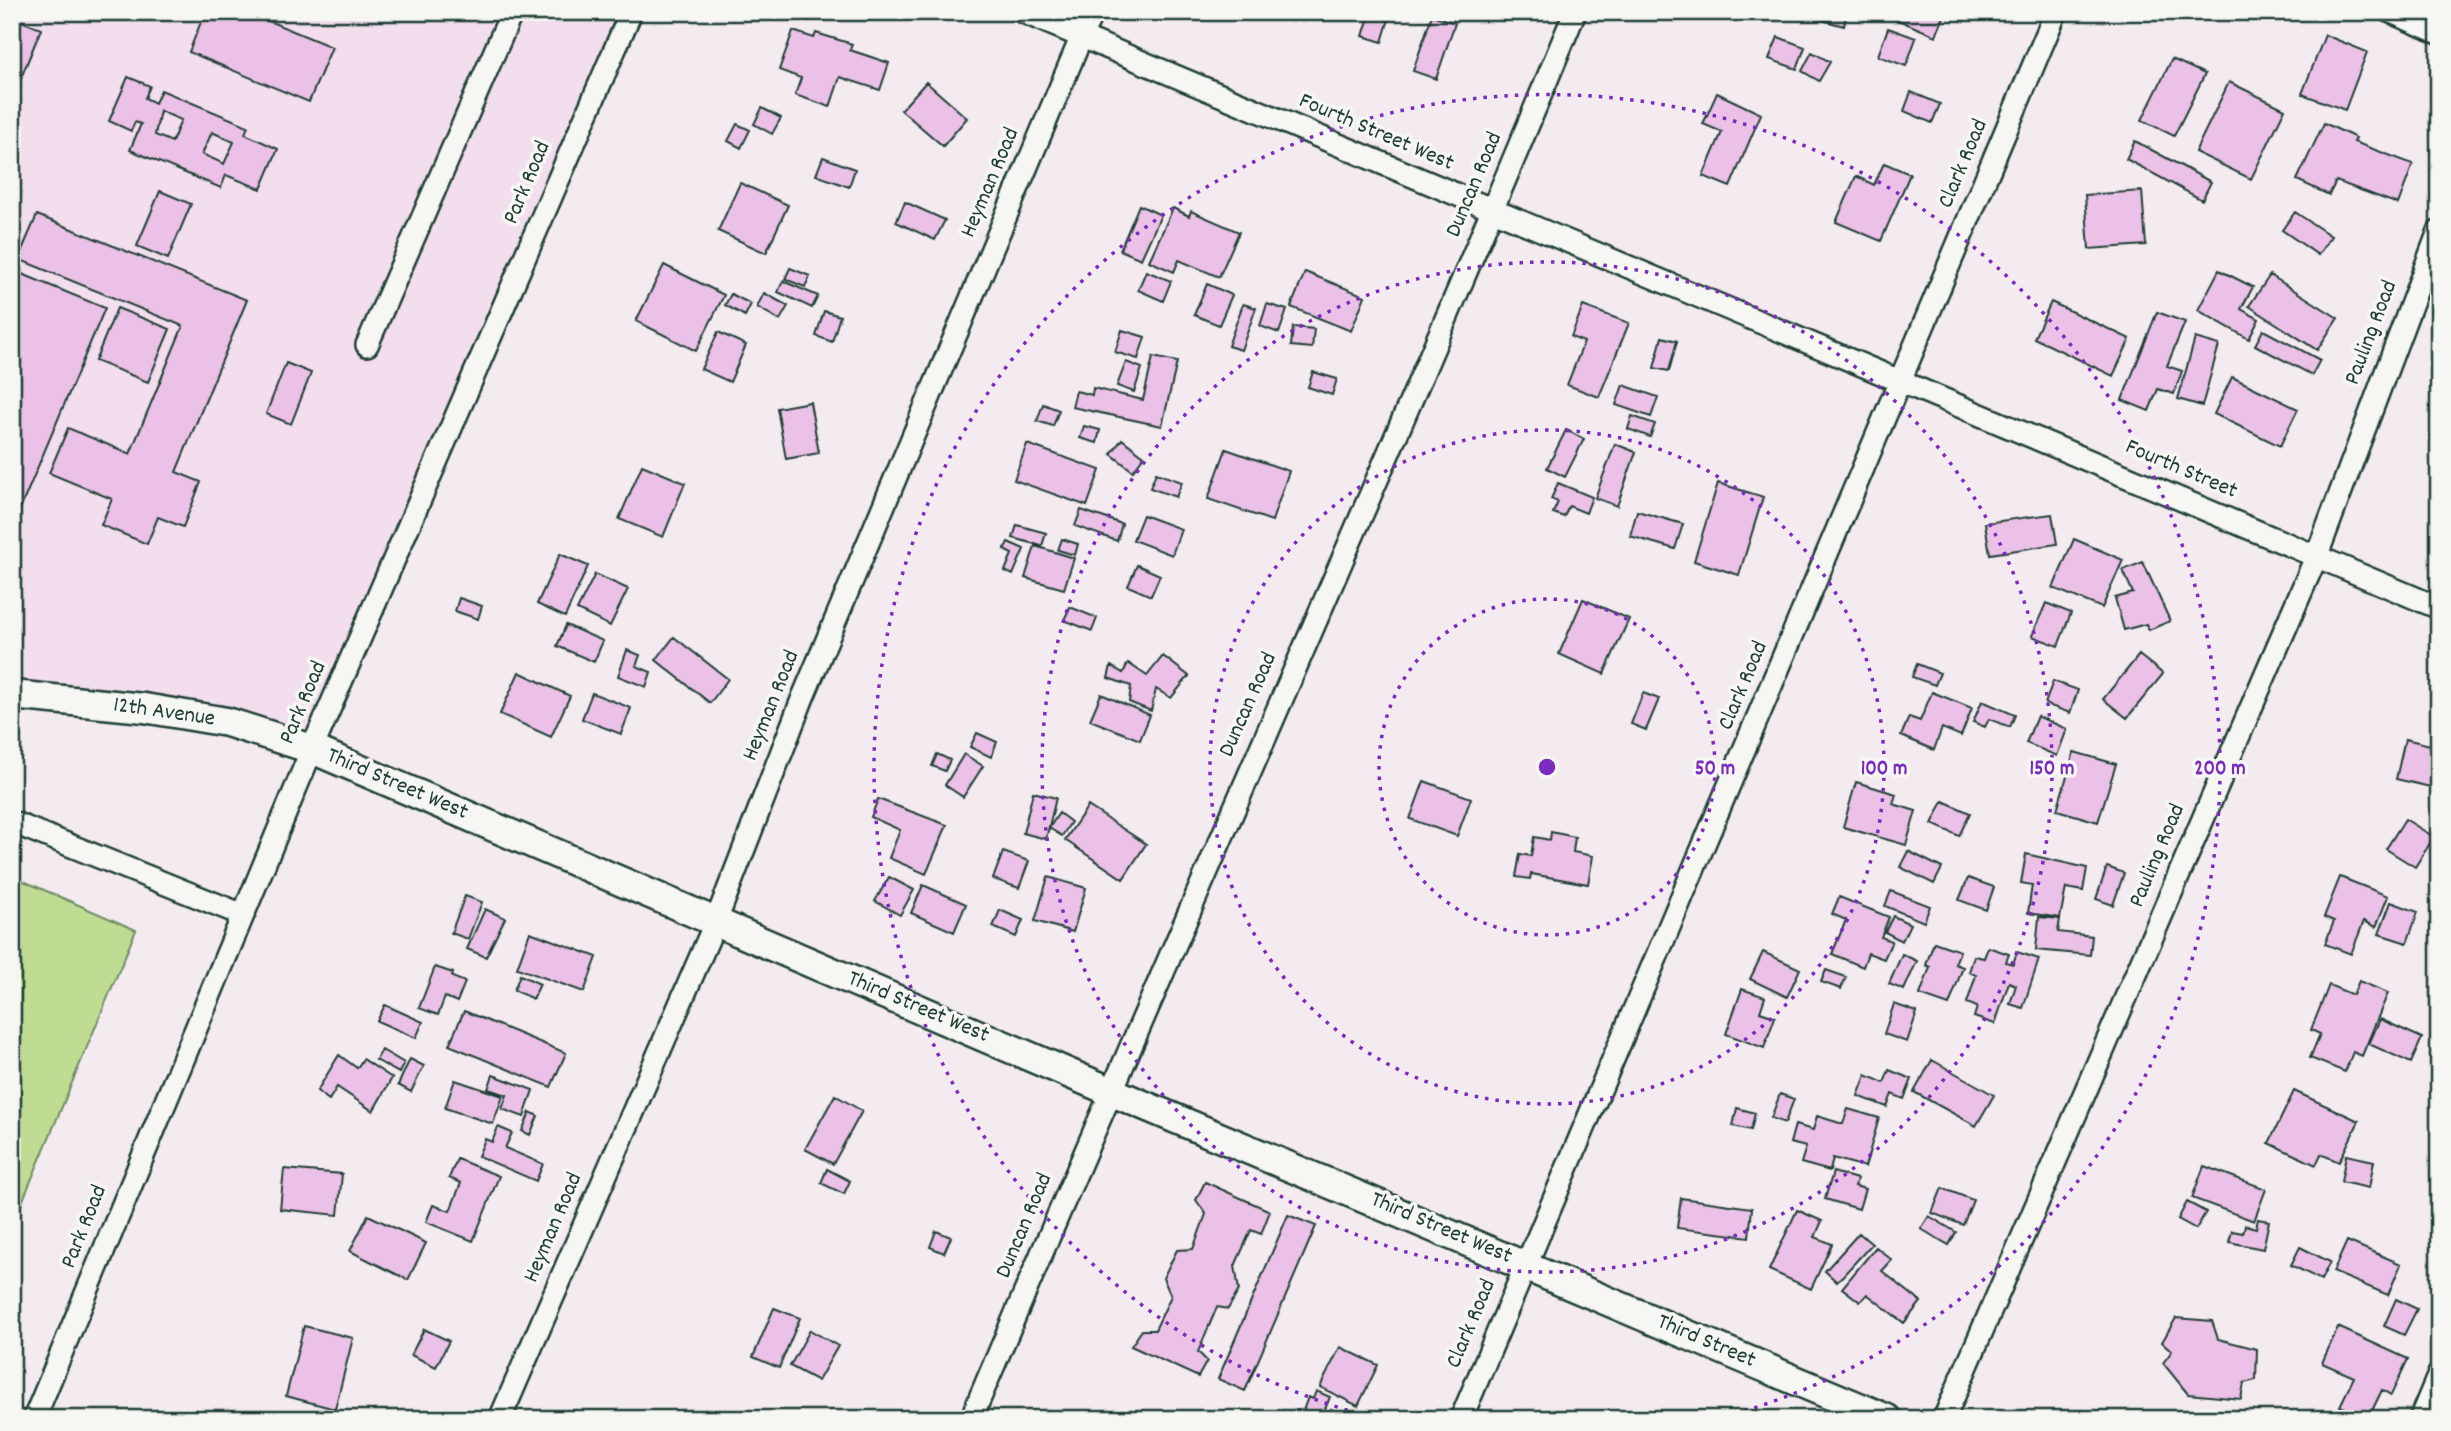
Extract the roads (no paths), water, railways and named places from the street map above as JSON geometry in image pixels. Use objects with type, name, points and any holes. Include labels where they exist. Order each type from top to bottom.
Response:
[{"type":"main road","name":"12th Avenue","points":[[12,695],[144,708],[227,722],[312,749]]},
{"type":"main road","name":"Third Street West","points":[[312,749],[1110,1091],[1525,1265]]},
{"type":"main road","name":"Third Street","points":[[1525,1265],[1887,1419]]},
{"type":"street","points":[[367,345],[512,12]]},
{"type":"street","name":"Park Road","points":[[34,1419],[312,749],[631,12]]},
{"type":"street","name":"Fourth Street West","points":[[1023,12],[1902,382]]},
{"type":"street","name":"Heyman Road","points":[[500,1419],[716,921],[803,697],[1092,12]]},
{"type":"street","name":"Duncan Road","points":[[971,1419],[1110,1091],[1493,211],[1575,12]]},
{"type":"street","name":"Clark Road","points":[[1461,1419],[1902,382],[2056,12]]},
{"type":"street","points":[[2391,12],[2439,33]]},
{"type":"street","name":"Pauling Road","points":[[1944,1419],[2317,555],[2439,231]]},
{"type":"street","name":"Fourth Street","points":[[1902,382],[2439,608]]},
{"type":"street","points":[[12,821],[243,915]]},
{"type":"street","points":[[2420,1419],[2439,1374]]}]
